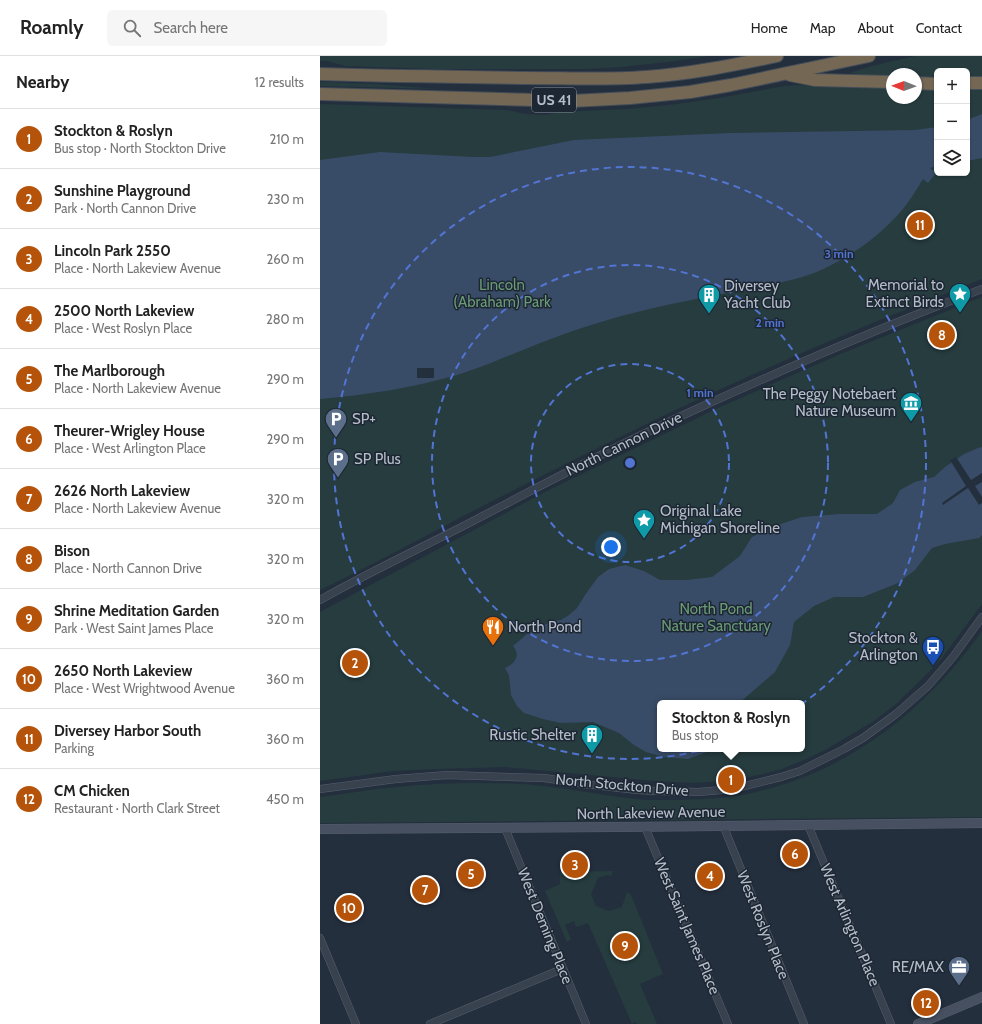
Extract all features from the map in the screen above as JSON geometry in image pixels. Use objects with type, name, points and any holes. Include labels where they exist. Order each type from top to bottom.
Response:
[{"type":"highway","name":"US 41","points":[[320,74],[590,79],[646,77],[705,70],[757,58],[777,56]]},
{"type":"highway","name":"US 41","points":[[320,94],[513,100],[592,100],[630,98],[690,92],[731,85],[869,56]]},
{"type":"highway","points":[[785,74],[815,80],[886,82]]},
{"type":"highway","points":[[970,84],[982,82]]},
{"type":"highway","points":[[922,83],[934,84]]},
{"type":"main road","name":"North Lakeview Avenue","points":[[320,829],[982,823]]},
{"type":"main road","points":[[918,1024],[982,997]]},
{"type":"street","name":"North Cannon Drive","points":[[320,600],[531,491],[690,412],[911,316],[982,289]]},
{"type":"street","name":"North Stockton Drive","points":[[320,789],[396,779],[447,775],[544,778],[637,790],[699,792],[733,789],[781,777],[800,771],[844,750],[896,714],[928,686],[953,657],[982,617]]},
{"type":"street","name":"West Roslyn Place","points":[[723,825],[804,1024]]},
{"type":"street","name":"West Arlington Place","points":[[808,825],[891,1024]]},
{"type":"street","name":"West Saint James Place","points":[[645,827],[728,1024]]},
{"type":"street","name":"West Deming Place","points":[[505,828],[586,1024]]},
{"type":"street","points":[[320,938],[356,1024]]},
{"type":"street","points":[[430,1024],[562,969]]},
{"type":"green space","points":[[320,56],[709,56],[621,67],[586,69],[436,69],[345,66],[327,61],[320,61]]},
{"type":"green space","points":[[915,56],[982,56],[982,77],[970,78],[970,68],[934,68],[934,78],[922,78],[922,68],[886,68],[886,77],[849,73]]},
{"type":"green space","points":[[320,82],[374,84],[440,89],[320,86]]},
{"type":"green space","name":"Lincoln (Abraham) Park","points":[[784,86],[886,87],[886,104],[922,104],[922,87],[934,88],[934,176],[970,176],[970,89],[982,89],[982,279],[825,343],[671,412],[518,488],[320,590],[320,104],[507,110],[526,114],[546,115],[560,112],[626,109],[669,105],[719,98]]},
{"type":"green space","name":"North Pond Nature Sanctuary","points":[[982,297],[982,604],[941,659],[896,704],[874,721],[825,750],[806,759],[782,769],[728,781],[692,783],[654,781],[505,767],[393,771],[320,781],[320,612],[547,491],[720,407],[843,353]]},
{"type":"green space","points":[[982,631],[982,817],[320,823],[320,797],[411,786],[473,783],[527,784],[645,800],[721,798],[764,790],[797,780],[829,766],[859,749],[887,730],[914,708],[938,684]]},
{"type":"green space","points":[[613,871],[611,876],[607,875],[598,878],[591,894],[596,906],[609,911],[622,907],[627,892],[631,895],[663,974],[640,984],[657,1024],[637,1024],[636,1022],[632,1024],[588,923],[576,927],[574,921],[565,925],[571,939],[567,942],[545,891],[560,884],[560,872]]},
{"type":"water","points":[[982,114],[982,158],[970,160],[970,140],[970,119]]},
{"type":"water","points":[[934,127],[934,167],[930,168],[934,171],[934,176],[928,183],[923,179],[903,209],[876,236],[844,258],[821,270],[782,282],[639,311],[613,318],[576,330],[475,369],[440,380],[389,390],[320,399],[320,160],[380,152],[490,157],[574,140],[730,133],[915,130]]},
{"type":"water","name":"North Pond","points":[[982,447],[982,535],[979,538],[945,544],[932,548],[915,570],[898,583],[863,597],[834,597],[814,606],[794,622],[790,645],[775,672],[742,700],[657,700],[657,752],[707,752],[688,759],[664,757],[646,752],[619,733],[593,722],[561,723],[524,713],[517,706],[511,695],[509,675],[505,668],[512,664],[516,659],[517,653],[513,646],[527,634],[550,622],[561,620],[569,615],[577,608],[598,577],[609,569],[625,565],[644,571],[660,580],[687,580],[712,577],[740,556],[752,537],[772,527],[802,517],[840,514],[877,514],[893,503],[900,490],[915,482],[934,477],[945,467],[964,454]]},
{"type":"pier","points":[[417,368],[434,368],[434,378],[417,378]]},
{"type":"pier","points":[[956,457],[971,480],[982,473],[982,482],[975,486],[982,497],[982,503],[979,505],[968,488],[943,505],[942,503],[966,486],[950,460]]},
{"type":"place","name":"Diversey Harbor South","points":[[920,225]]},
{"type":"place","name":"Diversey Yacht Club","points":[[709,314]]},
{"type":"place","name":"Memorial to Extinct Birds","points":[[960,314]]},
{"type":"place","name":"Bison","points":[[942,335]]},
{"type":"place","name":"The Peggy Notebaert Nature Museum","points":[[911,422]]},
{"type":"place","name":"SP+","points":[[336,438]]},
{"type":"place","name":"SP Plus","points":[[338,478]]},
{"type":"place","name":"Original Lake Michigan Shoreline","points":[[644,540]]},
{"type":"place","name":"North Pond","points":[[493,646]]},
{"type":"place","name":"Sunshine Playground","points":[[355,663]]},
{"type":"place","name":"Stockton & Arlington","points":[[933,666]]},
{"type":"place","name":"Rustic Shelter","points":[[592,754]]},
{"type":"place","name":"Stockton & Roslyn","points":[[731,780]]},
{"type":"place","name":"Theurer-Wrigley House","points":[[795,854]]},
{"type":"place","name":"Lincoln Park 2550","points":[[575,865]]},
{"type":"place","name":"The Marlborough","points":[[471,874]]},
{"type":"place","name":"2500 North Lakeview","points":[[710,876]]},
{"type":"place","name":"2626 North Lakeview","points":[[425,890]]},
{"type":"place","name":"2650 North Lakeview","points":[[349,908]]},
{"type":"place","name":"Shrine Meditation Garden","points":[[625,946]]},
{"type":"place","name":"RE/MAX","points":[[959,986]]},
{"type":"place","name":"CM Chicken","points":[[926,1003]]}]
